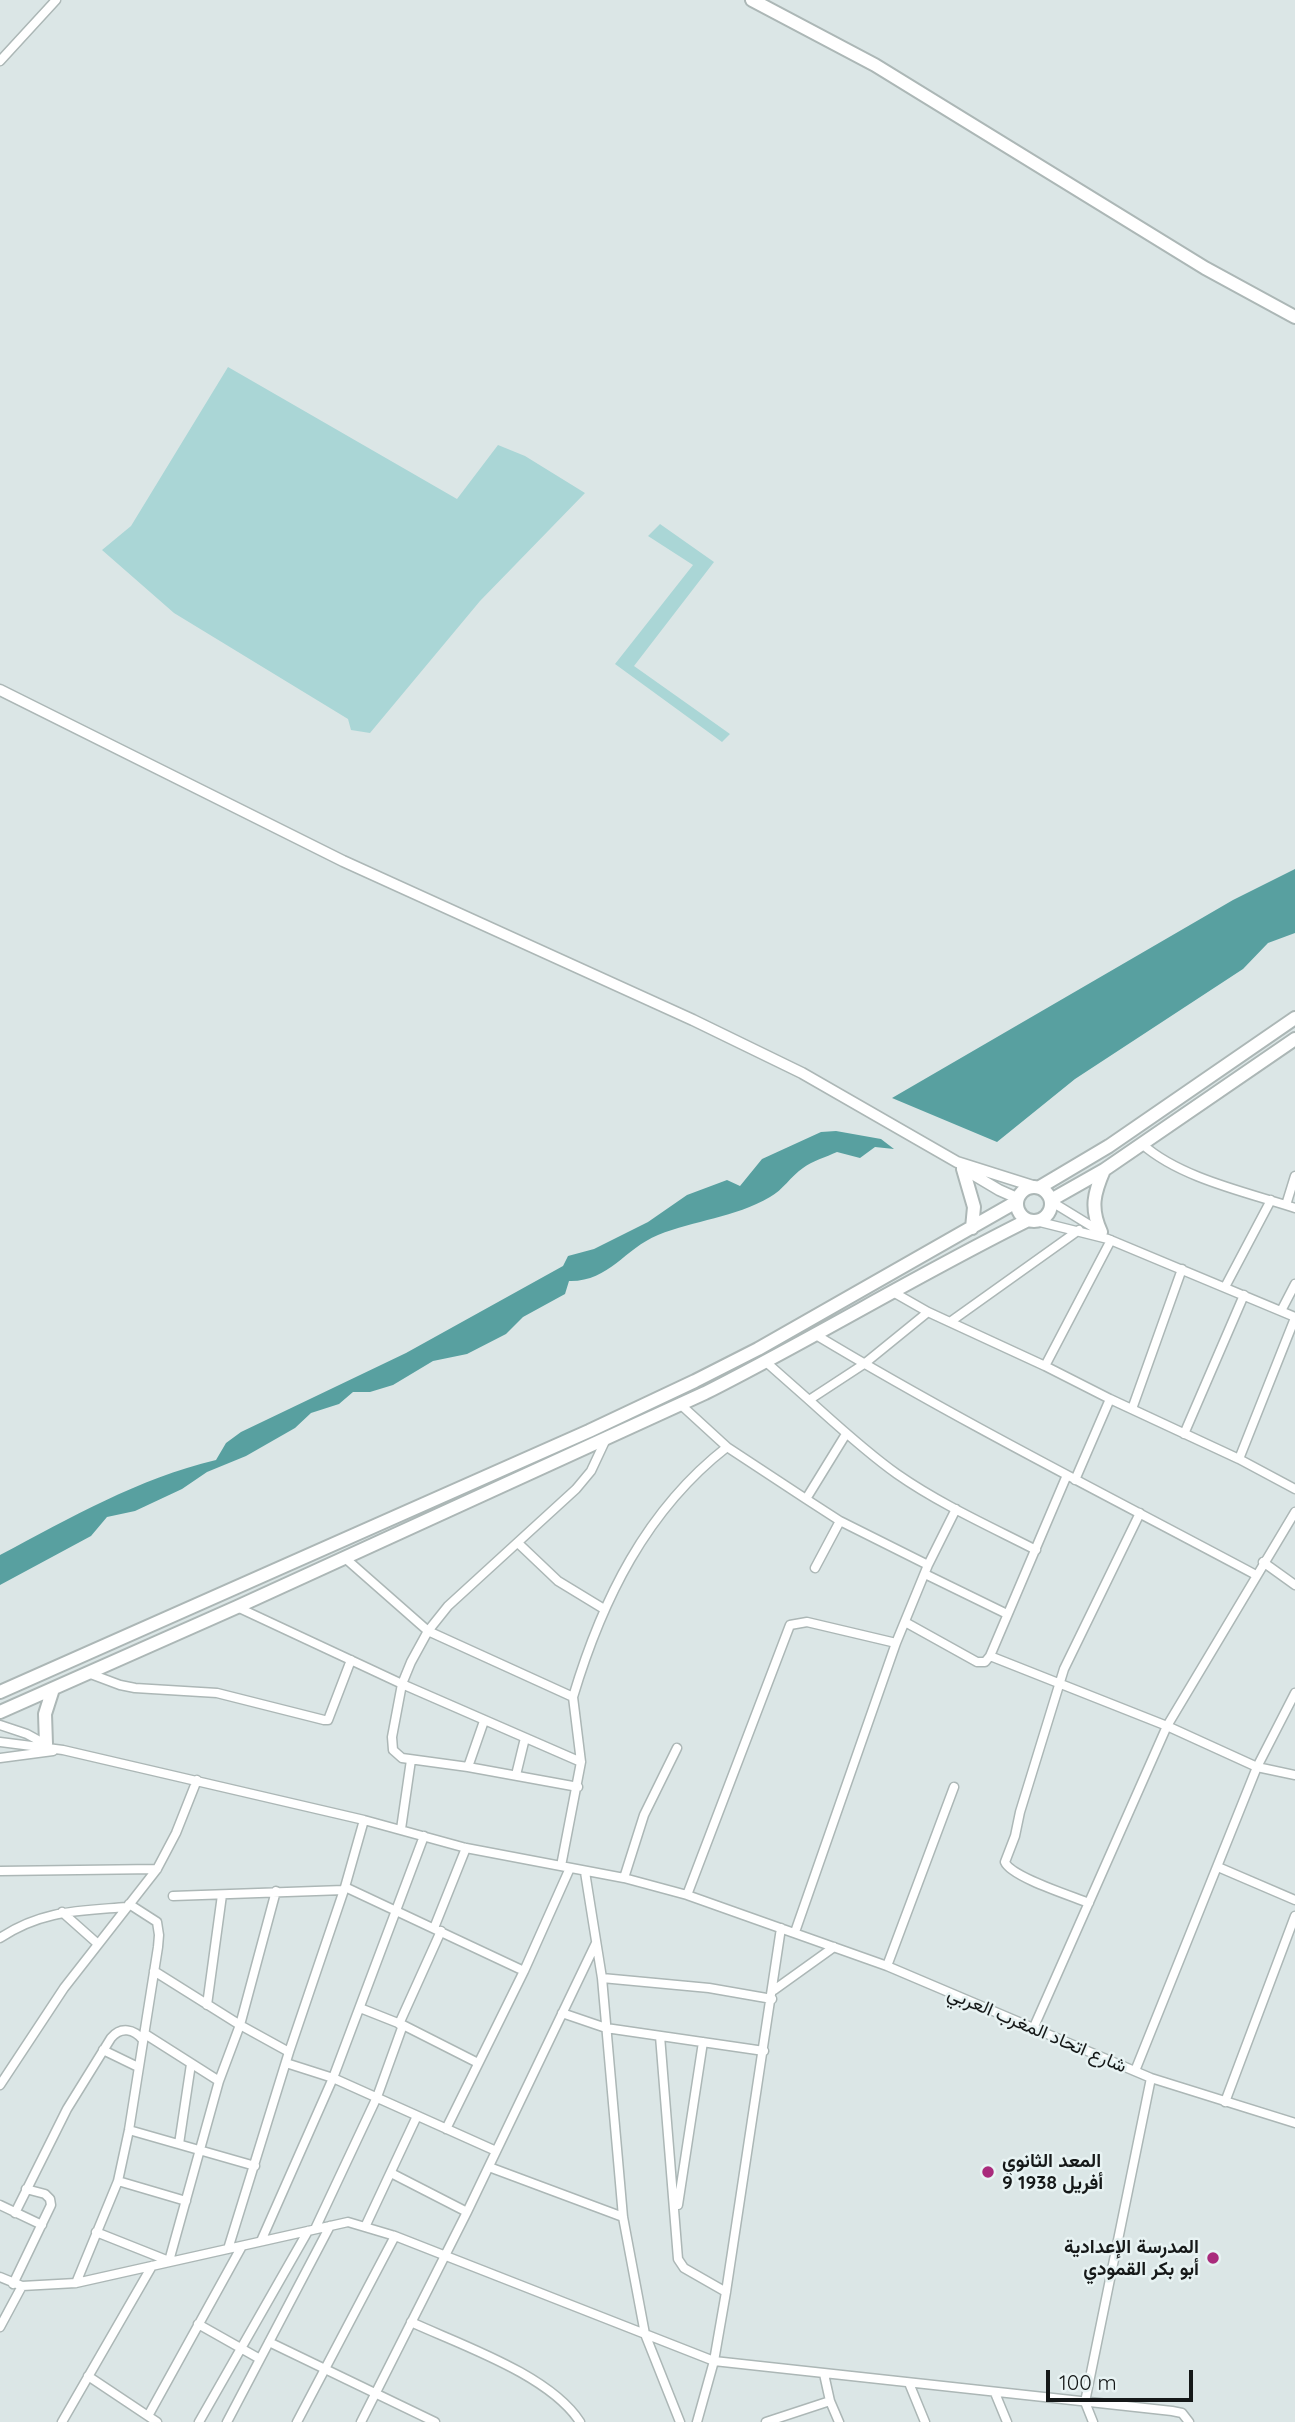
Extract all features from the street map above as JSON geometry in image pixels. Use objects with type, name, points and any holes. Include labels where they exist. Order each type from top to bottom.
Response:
[{"type":"main road","points":[[752,0],[875,65],[1205,268],[1295,317]]},
{"type":"main road","points":[[0,1692],[589,1431],[758,1349],[972,1228],[1017,1200],[1022,1191],[1037,1186],[1109,1146],[1295,1018]]},
{"type":"main road","points":[[1051,1201],[1104,1170],[1295,1039]]},
{"type":"main road","points":[[960,1165],[974,1207],[972,1228]]},
{"type":"main road","points":[[1104,1170],[1095,1191],[1093,1205],[1094,1218],[1107,1237]]},
{"type":"main road","points":[[0,1712],[345,1558],[766,1362],[893,1292],[1032,1221],[1047,1216],[1051,1201],[1048,1192],[1037,1186]]},
{"type":"main road","points":[[1017,1200],[1019,1213],[1032,1221]]},
{"type":"main road","points":[[47,1746],[45,1714],[52,1689]]},
{"type":"street","points":[[0,61],[56,0]]},
{"type":"street","points":[[0,690],[343,860],[680,1014],[802,1073],[1017,1200]]},
{"type":"street","points":[[1142,1144],[1156,1156],[1181,1170],[1291,1206],[1295,1176]]},
{"type":"street","points":[[960,1165],[1037,1186]]},
{"type":"street","points":[[1225,1287],[1271,1200]]},
{"type":"street","points":[[1051,1201],[1107,1237]]},
{"type":"street","points":[[1032,1221],[1107,1237],[1295,1317],[1239,1459]]},
{"type":"street","points":[[950,1322],[1079,1230]]},
{"type":"street","points":[[1045,1366],[1107,1237]]},
{"type":"street","points":[[1132,1409],[1182,1269]]},
{"type":"street","points":[[1281,1311],[1295,1284]]},
{"type":"street","points":[[893,1292],[928,1312],[1239,1459],[1295,1489]]},
{"type":"street","points":[[1184,1433],[1244,1295]]},
{"type":"street","points":[[810,1400],[864,1364],[928,1312]]},
{"type":"street","points":[[816,1335],[1075,1480],[1256,1575]]},
{"type":"street","points":[[766,1362],[846,1434],[898,1475],[956,1509],[1036,1550]]},
{"type":"street","points":[[1075,1480],[1110,1399]]},
{"type":"street","points":[[680,1404],[727,1447],[840,1521],[1007,1614]]},
{"type":"street","points":[[806,1499],[846,1434]]},
{"type":"street","points":[[578,1787],[468,1766],[411,1760],[398,1756],[392,1743],[402,1684],[428,1631],[449,1606],[576,1489],[591,1471],[606,1438]]},
{"type":"street","points":[[561,1866],[581,1762],[573,1697],[587,1651],[629,1559],[688,1482],[727,1447]]},
{"type":"street","points":[[905,1622],[977,1662],[985,1662],[990,1656],[1067,1475]]},
{"type":"street","points":[[794,1932],[896,1643],[926,1569],[956,1509]]},
{"type":"street","points":[[1033,2029],[1167,1726],[1295,1512]]},
{"type":"street","points":[[1089,1903],[1026,1878],[1006,1864],[1064,1669],[1140,1513]]},
{"type":"street","points":[[815,1567],[840,1521]]},
{"type":"street","points":[[518,1543],[558,1581],[604,1609]]},
{"type":"street","points":[[345,1558],[428,1631],[573,1697]]},
{"type":"street","points":[[1263,1562],[1295,1585]]},
{"type":"street","points":[[237,1607],[484,1721],[581,1762]]},
{"type":"street","points":[[687,1895],[790,1625],[807,1622],[896,1643]]},
{"type":"street","points":[[990,1656],[1167,1726],[1257,1767],[1295,1775]]},
{"type":"street","points":[[88,1673],[135,1688],[217,1693],[328,1720],[351,1660]]},
{"type":"street","points":[[1135,2071],[1257,1767],[1295,1693]]},
{"type":"street","points":[[468,1766],[484,1721]]},
{"type":"street","points":[[0,1725],[27,1734],[47,1746]]},
{"type":"street","points":[[516,1775],[525,1738]]},
{"type":"street","points":[[0,1742],[47,1746]]},
{"type":"street","name":"شارع اتحاد المغرب العربي","points":[[47,1746],[401,1829],[466,1848],[624,1878],[687,1895],[887,1966],[1151,2078],[1295,2123]]},
{"type":"street","points":[[624,1878],[641,1822],[677,1748]]},
{"type":"street","points":[[0,1758],[63,1750]]},
{"type":"street","points":[[401,1829],[411,1760]]},
{"type":"street","points":[[0,2085],[64,1988],[157,1868],[176,1833],[197,1780]]},
{"type":"street","points":[[887,1966],[954,1787]]},
{"type":"street","points":[[228,2249],[364,1820]]},
{"type":"street","points":[[261,2241],[333,2078],[424,1836]]},
{"type":"street","points":[[199,2422],[312,2230],[377,2097],[466,1848]]},
{"type":"street","points":[[1218,1867],[1295,1900]]},
{"type":"street","points":[[0,1871],[157,1868]]},
{"type":"street","points":[[446,2129],[524,1971],[570,1868]]},
{"type":"street","points":[[585,1872],[602,1978],[623,2217],[645,2334],[680,2422]]},
{"type":"street","points":[[173,1896],[344,1889],[395,1909],[524,1971]]},
{"type":"street","points":[[169,2262],[219,2081],[240,2025],[276,1891]]},
{"type":"street","points":[[207,2005],[222,1895]]},
{"type":"street","points":[[0,1938],[26,1923],[62,1912],[128,1906],[157,1922],[159,1936],[154,1971],[129,2130],[118,2181],[76,2283]]},
{"type":"street","points":[[62,1912],[98,1944]]},
{"type":"street","points":[[1225,2102],[1295,1916]]},
{"type":"street","points":[[697,2422],[714,2361],[726,2292],[781,1928]]},
{"type":"street","points":[[361,2422],[467,2212],[596,1943]]},
{"type":"street","points":[[602,1978],[773,1994],[834,1947]]},
{"type":"street","points":[[154,1971],[289,2052]]},
{"type":"street","points":[[360,2008],[478,2063]]},
{"type":"street","points":[[562,2013],[606,2028],[764,2051]]},
{"type":"street","points":[[15,2213],[67,2109],[103,2050],[119,2030],[134,2032],[144,2037],[219,2081]]},
{"type":"street","points":[[660,2036],[680,2263],[726,2292]]},
{"type":"street","points":[[676,2220],[703,2042]]},
{"type":"street","points":[[103,2050],[138,2067]]},
{"type":"street","points":[[286,2063],[333,2078],[496,2151]]},
{"type":"street","points":[[179,2144],[191,2064]]},
{"type":"street","points":[[1093,2422],[1085,2402],[1151,2078]]},
{"type":"street","points":[[365,2227],[417,2116]]},
{"type":"street","points":[[129,2130],[255,2166]]},
{"type":"street","points":[[489,2167],[623,2217]]},
{"type":"street","points":[[391,2173],[467,2212]]},
{"type":"street","points":[[118,2181],[186,2201]]},
{"type":"street","points":[[0,2327],[51,2205],[45,2194],[26,2189]]},
{"type":"street","points":[[0,2205],[42,2225]]},
{"type":"street","points":[[0,2277],[18,2285],[76,2283],[348,2222],[395,2236],[714,2361],[1178,2412],[1186,2416],[1189,2422]]},
{"type":"street","points":[[227,2422],[330,2226]]},
{"type":"street","points":[[96,2232],[169,2262]]},
{"type":"street","points":[[297,2422],[395,2236]]},
{"type":"street","points":[[148,2416],[242,2246]]},
{"type":"street","points":[[62,2422],[152,2266]]},
{"type":"street","points":[[411,2322],[528,2376],[554,2393],[580,2422]]},
{"type":"street","points":[[198,2324],[260,2359]]},
{"type":"street","points":[[269,2342],[435,2422]]},
{"type":"street","points":[[824,2374],[830,2401],[839,2422]]},
{"type":"street","points":[[88,2376],[156,2422]]},
{"type":"street","points":[[909,2383],[925,2422]]},
{"type":"street","points":[[995,2393],[1007,2422]]},
{"type":"street","points":[[766,2422],[830,2401]]},
{"type":"shaded area","points":[[228,367],[457,499],[498,445],[525,456],[585,493],[480,601],[370,733],[351,730],[348,719],[174,613],[102,550],[131,526]]},
{"type":"shaded area","points":[[660,524],[714,562],[634,666],[730,734],[722,742],[615,664],[693,565],[648,536]]},
{"type":"shaded area","points":[[1295,869],[1295,933],[1268,943],[1243,969],[1075,1079],[997,1142],[892,1098],[1233,900]]},
{"type":"shaded area","points":[[836,1131],[881,1139],[894,1149],[875,1147],[860,1158],[837,1152],[799,1171],[775,1194],[756,1204],[658,1235],[606,1271],[583,1280],[569,1281],[565,1294],[523,1317],[506,1334],[467,1354],[433,1361],[393,1385],[370,1392],[353,1392],[339,1404],[311,1413],[295,1428],[246,1456],[207,1472],[182,1489],[135,1511],[107,1517],[91,1536],[0,1585],[0,1555],[132,1488],[216,1460],[226,1443],[241,1432],[406,1353],[563,1266],[568,1256],[594,1249],[648,1222],[687,1195],[727,1180],[740,1186],[762,1159],[821,1132]]},
{"type":"place","name":"المعد الثانوي 9 أفريل 1938","points":[[988,2172]]},
{"type":"place","name":"المدرسة الإعدادية أبو بكر القمودي","points":[[1213,2258]]}]
